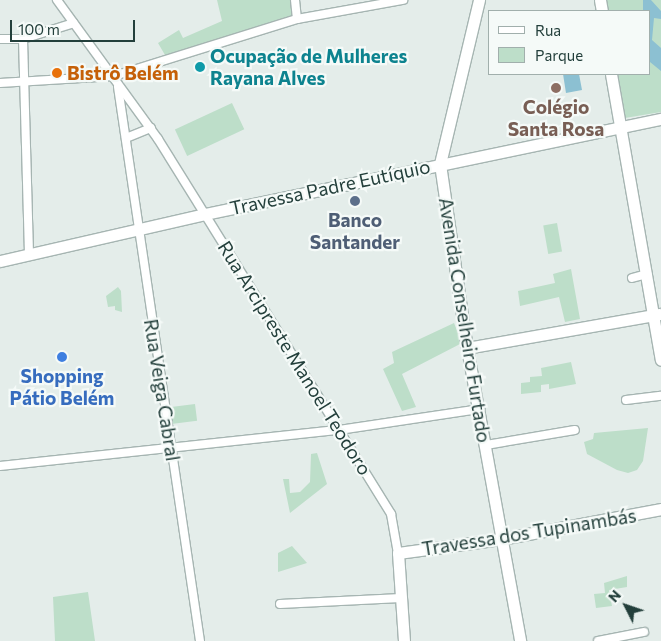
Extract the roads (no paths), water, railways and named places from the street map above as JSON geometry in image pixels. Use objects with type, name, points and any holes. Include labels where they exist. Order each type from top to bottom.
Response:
[{"type":"main road","name":"Avenida Conselheiro Furtado","points":[[479,0],[440,164],[467,348],[480,409],[520,641]]},
{"type":"main road","points":[[611,75],[619,128],[647,274],[658,314],[661,360]]},
{"type":"main road","name":"Travessa Padre Eutíquio","points":[[0,261],[205,214],[661,119]]},
{"type":"main road","points":[[467,348],[658,314]]},
{"type":"main road","name":"Travessa dos Tupinambás","points":[[398,553],[501,539],[661,510]]},
{"type":"main road","name":"Rua Arcipreste Manoel Teodoro","points":[[398,553],[404,641]]},
{"type":"street","name":"Rua Arcipreste Manoel Teodoro","points":[[57,0],[114,76],[118,87],[150,128],[340,430],[391,514],[398,553]]},
{"type":"street","points":[[295,0],[297,19]]},
{"type":"street","points":[[0,83],[114,76],[297,19],[403,0]]},
{"type":"street","points":[[0,39],[23,39],[74,22]]},
{"type":"street","points":[[23,39],[29,255]]},
{"type":"street","name":"Rua Veiga Cabral","points":[[118,87],[200,641]]},
{"type":"street","points":[[126,138],[150,128]]},
{"type":"street","points":[[632,278],[647,274]]},
{"type":"street","points":[[626,400],[661,396]]},
{"type":"street","points":[[0,466],[340,430],[480,409]]},
{"type":"street","points":[[486,445],[575,430]]},
{"type":"street","points":[[280,604],[402,598]]},
{"type":"street","points":[[598,641],[644,632]]},
{"type":"water","points":[[643,0],[651,0],[661,11],[661,19],[654,18],[652,40],[661,48],[661,71],[651,63],[651,10],[643,10]]},
{"type":"water","points":[[563,75],[579,75],[582,90],[566,93]]},
{"type":"place","name":"Ocupação de Mulheres Rayana Alves","points":[[200,67]]},
{"type":"place","name":"Bistrô Belém","points":[[57,73]]},
{"type":"place","name":"Colégio Santa Rosa","points":[[556,88]]},
{"type":"place","name":"Banco Santander","points":[[355,201]]},
{"type":"place","name":"Shopping Pátio Belém","points":[[62,357]]}]
